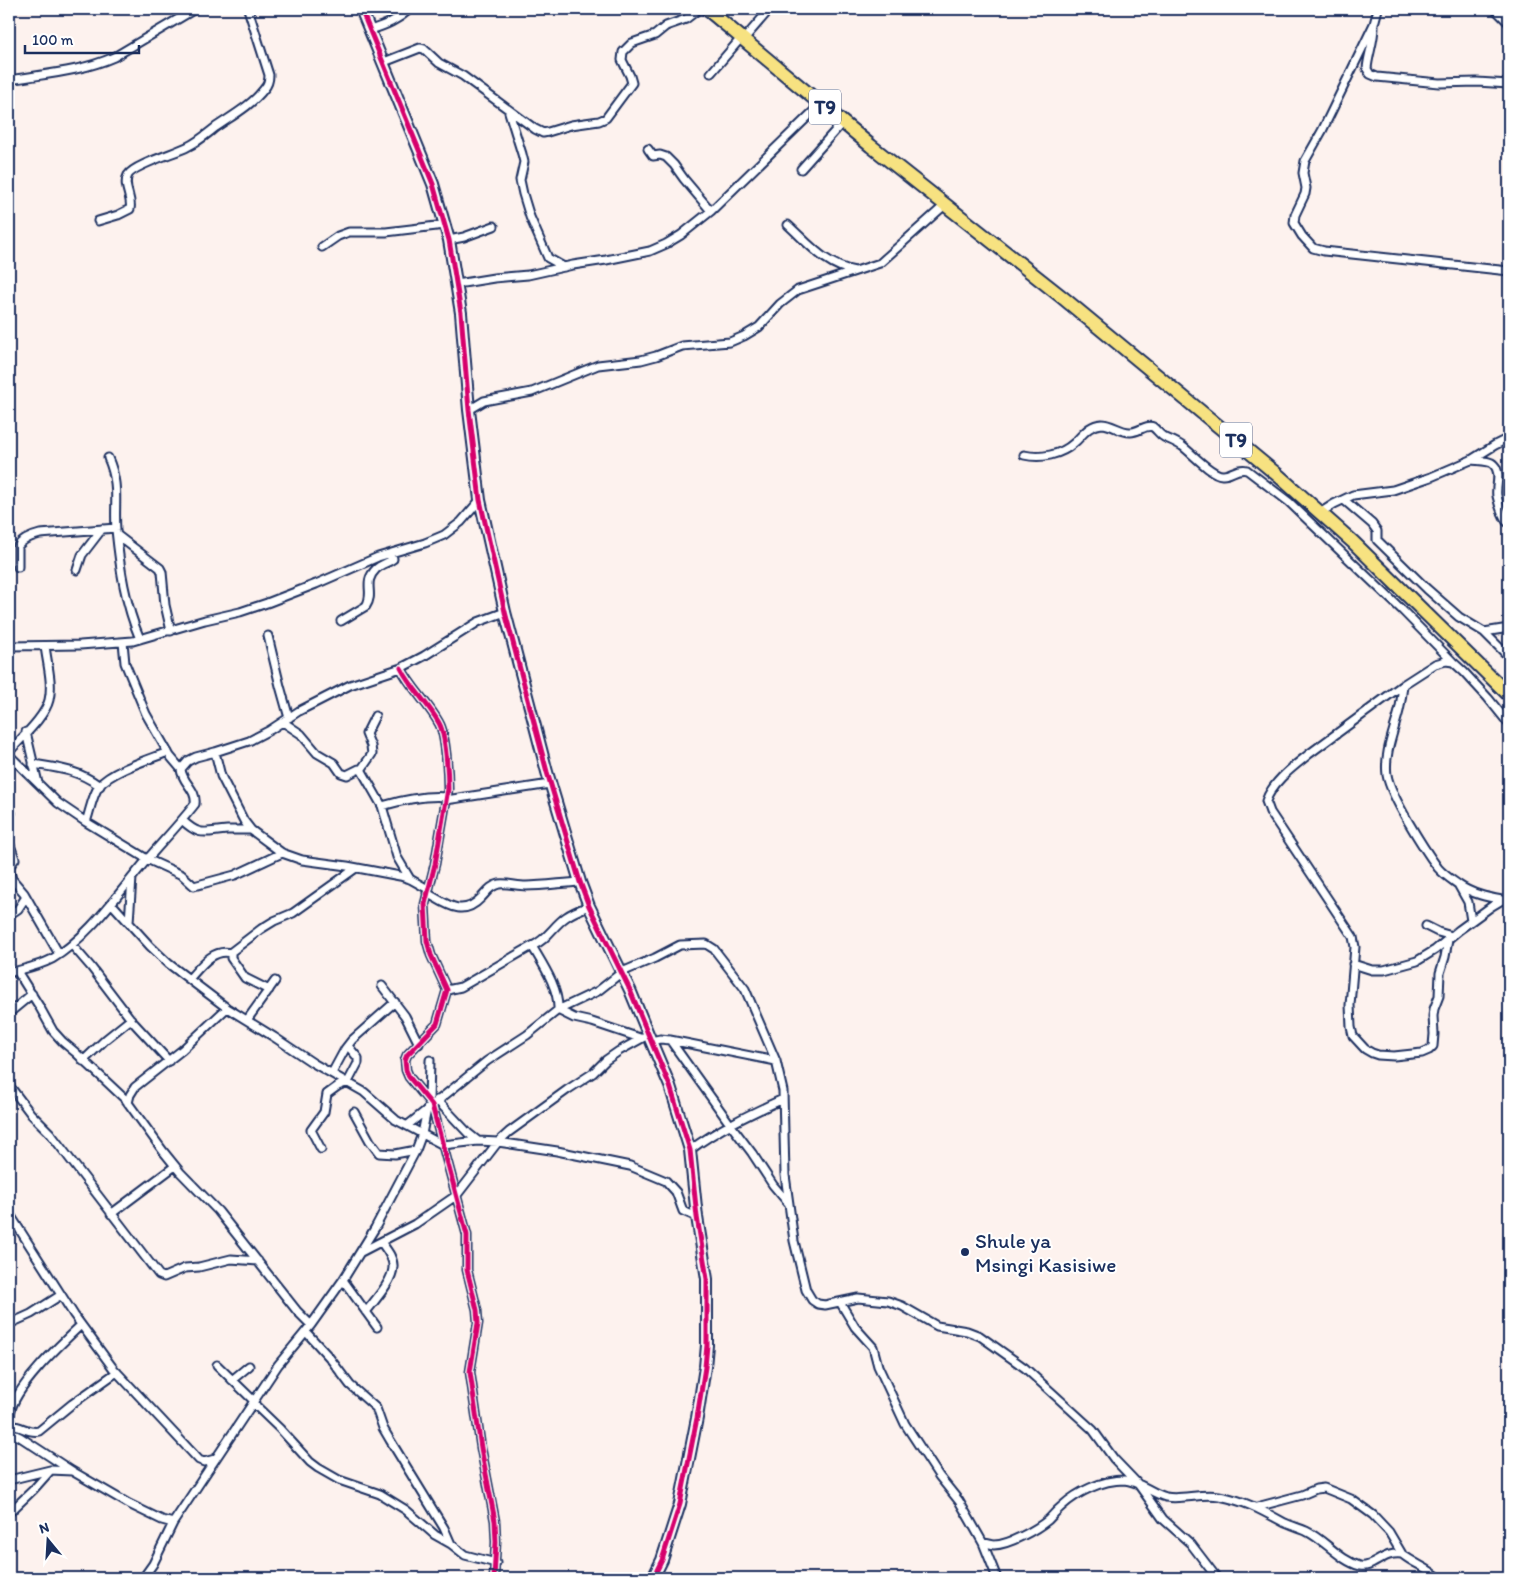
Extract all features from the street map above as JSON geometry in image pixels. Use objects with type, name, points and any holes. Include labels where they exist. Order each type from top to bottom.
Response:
[{"type":"highway","name":"T9","points":[[707,9],[843,122],[1073,305],[1231,436],[1352,542],[1509,695]]},
{"type":"street","points":[[9,80],[55,74],[100,63],[114,57],[195,9]]},
{"type":"street","points":[[98,221],[130,209],[128,175],[144,165],[190,146],[265,89],[269,81],[269,75],[248,9]]},
{"type":"street","points":[[362,9],[433,184],[449,240],[457,284],[480,500],[505,612],[550,784],[589,906],[622,972],[646,1038],[670,1086],[690,1150],[697,1217],[707,1279],[708,1345],[697,1418],[680,1504],[662,1560],[653,1578]]},
{"type":"street","points":[[370,30],[398,19],[410,9]]},
{"type":"street","points":[[384,62],[420,48],[424,49],[439,63],[463,76],[543,133],[606,118],[632,83],[622,60],[626,49],[632,44],[655,35],[666,26],[686,19],[699,9]]},
{"type":"street","points":[[712,73],[770,9]]},
{"type":"street","points":[[1378,9],[1374,24],[1322,131],[1305,161],[1303,173],[1306,188],[1294,219],[1297,228],[1313,248],[1324,251],[1509,271]]},
{"type":"street","points":[[1496,9],[1509,23]]},
{"type":"street","points":[[1374,24],[1374,35],[1367,61],[1367,70],[1377,77],[1439,83],[1477,82],[1509,84]]},
{"type":"street","points":[[457,284],[528,275],[650,252],[681,235],[711,211],[821,104]]},
{"type":"street","points":[[508,109],[524,162],[520,180],[522,194],[530,217],[548,258],[564,267]]},
{"type":"street","points":[[801,169],[843,122]]},
{"type":"street","points":[[648,149],[653,156],[660,155],[666,157],[711,211]]},
{"type":"street","points":[[469,410],[484,401],[532,392],[598,365],[641,360],[688,345],[730,342],[753,331],[780,304],[798,290],[858,272],[880,263],[946,204]]},
{"type":"street","points":[[322,247],[338,236],[349,232],[386,232],[445,225]]},
{"type":"street","points":[[788,225],[834,265],[858,272]]},
{"type":"street","points":[[449,240],[464,237],[494,226]]},
{"type":"street","points":[[1024,455],[1045,457],[1064,450],[1075,442],[1084,431],[1100,424],[1128,432],[1136,432],[1149,426],[1183,447],[1202,464],[1219,474],[1226,475],[1241,469],[1247,470],[1289,502],[1401,609],[1488,698],[1509,724]]},
{"type":"street","points":[[1320,513],[1353,495],[1405,486],[1471,460],[1507,441]]},
{"type":"street","points":[[108,458],[116,483],[117,532],[127,604],[140,639]]},
{"type":"street","points":[[1471,460],[1492,463],[1495,466],[1498,474],[1496,493],[1507,522]]},
{"type":"street","points":[[9,646],[123,642],[171,631],[267,603],[378,557],[444,535],[461,522],[480,500]]},
{"type":"street","points":[[1344,500],[1372,524],[1377,531],[1377,540],[1395,559],[1459,617],[1484,632],[1509,657]]},
{"type":"street","points":[[77,570],[82,555],[102,530]]},
{"type":"street","points":[[18,567],[18,546],[30,537],[40,534],[102,530],[117,532],[160,568],[171,631]]},
{"type":"street","points":[[342,621],[366,606],[370,598],[368,583],[371,575],[377,567],[393,558],[392,552]]},
{"type":"street","points":[[181,769],[188,760],[248,741],[311,704],[350,685],[401,668],[478,622],[505,612]]},
{"type":"street","points":[[1484,632],[1509,628]]},
{"type":"street","points":[[268,636],[286,720],[317,753],[334,763],[344,774],[347,775],[361,770],[372,754],[366,734],[375,716]]},
{"type":"street","points":[[123,642],[125,663],[146,714],[168,752],[181,769],[184,781],[193,790],[196,801],[182,820],[132,877],[112,904],[72,945],[41,964],[12,971],[32,994],[53,1031],[128,1103],[146,1130],[175,1166],[218,1211],[297,1311],[311,1325]]},
{"type":"street","points":[[45,646],[50,679],[49,700],[45,712],[9,753],[58,803],[147,859],[180,874],[190,884],[195,886],[235,875],[282,853]]},
{"type":"street","points":[[1450,938],[1440,973],[1439,996],[1433,1016],[1433,1046],[1422,1053],[1410,1055],[1378,1055],[1365,1049],[1353,1036],[1351,1028],[1350,1005],[1355,948],[1353,937],[1270,812],[1266,801],[1273,787],[1294,766],[1403,685],[1435,664],[1446,661],[1453,662]]},
{"type":"street","points":[[401,668],[407,680],[434,715],[442,730],[448,781],[435,864],[425,904],[427,941],[433,960],[447,990],[437,1024],[407,1055],[405,1060],[406,1070],[412,1081],[431,1104],[478,1141]]},
{"type":"street","points":[[1403,685],[1400,709],[1389,752],[1387,775],[1393,790],[1412,828],[1439,868],[1458,885],[1468,891],[1485,897],[1505,900]]},
{"type":"street","points":[[26,732],[38,783]]},
{"type":"street","points":[[86,822],[96,793],[104,781],[133,766],[168,752]]},
{"type":"street","points":[[215,752],[221,776],[244,821],[251,830],[282,853],[302,860],[379,871],[410,879],[451,906],[464,908],[476,902],[488,889],[502,884],[526,886],[580,882]]},
{"type":"street","points":[[33,764],[72,770],[100,786]]},
{"type":"street","points":[[361,770],[366,775],[382,806],[397,857],[410,879]]},
{"type":"street","points":[[382,806],[418,798],[446,798],[550,784]]},
{"type":"street","points":[[9,808],[11,813],[9,817]]},
{"type":"street","points":[[182,820],[191,828],[204,834],[229,830],[251,830]]},
{"type":"street","points":[[9,842],[15,860],[9,868],[12,879],[26,897],[59,954]]},
{"type":"street","points":[[189,979],[215,954],[230,953],[261,929],[299,909],[356,868]]},
{"type":"street","points":[[129,922],[132,877]]},
{"type":"street","points":[[1458,885],[1468,902],[1471,921]]},
{"type":"street","points":[[9,916],[18,909],[26,897]]},
{"type":"street","points":[[1353,964],[1372,970],[1393,968],[1424,958],[1471,921],[1505,900]]},
{"type":"street","points":[[112,904],[169,964],[228,1008],[313,1063],[364,1092],[396,1120],[422,1134],[443,1145],[478,1141],[498,1142],[630,1166],[666,1181],[674,1190],[683,1211],[697,1217]]},
{"type":"street","points":[[447,990],[461,987],[539,943],[566,917],[589,906]]},
{"type":"street","points":[[1426,926],[1450,938]]},
{"type":"street","points":[[408,1125],[431,1104],[487,1061],[527,1035],[558,1010],[598,991],[622,972],[684,944],[706,944],[714,948],[745,989],[776,1062],[783,1091],[785,1176],[794,1241],[809,1296],[818,1304],[825,1305],[858,1298],[888,1301],[902,1306],[937,1326],[980,1336],[1025,1368],[1082,1419],[1114,1459],[1138,1484],[1163,1519],[1191,1544],[1217,1578]]},
{"type":"street","points":[[72,945],[131,1019],[169,1061]]},
{"type":"street","points":[[532,946],[553,984],[558,999],[558,1010]]},
{"type":"street","points":[[230,953],[231,958],[245,978],[269,990]]},
{"type":"street","points":[[247,1020],[275,981]]},
{"type":"street","points":[[382,986],[407,1018],[419,1044]]},
{"type":"street","points":[[9,1013],[32,994]]},
{"type":"street","points":[[332,1073],[356,1036],[395,1002]]},
{"type":"street","points":[[128,1103],[130,1094],[136,1087],[169,1061],[228,1008]]},
{"type":"street","points":[[558,1010],[574,1018],[646,1038],[670,1040],[776,1062]]},
{"type":"street","points":[[84,1061],[106,1039],[131,1019]]},
{"type":"street","points":[[361,1252],[415,1224],[456,1195],[498,1142],[525,1120],[593,1073],[606,1060],[619,1051],[646,1038]]},
{"type":"street","points":[[670,1040],[773,1185],[789,1204]]},
{"type":"street","points":[[321,1149],[311,1132],[312,1126],[324,1112],[327,1094],[348,1082],[359,1060],[348,1046]]},
{"type":"street","points":[[430,1060],[431,1104],[467,1234],[467,1270],[477,1310],[478,1323],[470,1372],[495,1521],[496,1563],[494,1578]]},
{"type":"street","points":[[9,1085],[50,1133],[148,1262],[161,1276],[231,1259],[258,1261]]},
{"type":"street","points":[[690,1150],[730,1124],[783,1099]]},
{"type":"street","points":[[143,1578],[153,1564],[173,1523],[253,1402],[278,1365],[306,1332],[361,1252],[416,1150],[431,1104]]},
{"type":"street","points":[[354,1112],[379,1153],[395,1154],[416,1150]]},
{"type":"street","points":[[111,1214],[175,1166]]},
{"type":"street","points":[[9,1213],[61,1295],[117,1372],[199,1460],[204,1462],[215,1459]]},
{"type":"street","points":[[366,1312],[382,1291],[393,1270],[391,1257],[381,1242]]},
{"type":"street","points":[[343,1280],[377,1327]]},
{"type":"street","points":[[9,1324],[31,1314],[61,1295]]},
{"type":"street","points":[[840,1302],[855,1326],[873,1347],[878,1366],[905,1424],[939,1476],[959,1501],[983,1543],[997,1578]]},
{"type":"street","points":[[10,1428],[10,1411],[20,1393],[41,1364],[82,1325]]},
{"type":"street","points":[[306,1332],[320,1346],[350,1386],[376,1408],[386,1434],[444,1528],[451,1544]]},
{"type":"street","points":[[217,1365],[310,1462],[318,1468],[339,1480],[380,1494],[406,1510],[435,1535],[465,1555],[496,1563]]},
{"type":"street","points":[[232,1380],[249,1366]]},
{"type":"street","points":[[10,1428],[19,1426],[28,1431],[39,1431],[117,1372]]},
{"type":"street","points":[[10,1428],[72,1471],[129,1504],[162,1520],[173,1523]]},
{"type":"street","points":[[9,1480],[50,1470],[72,1471]]},
{"type":"street","points":[[9,1513],[50,1470]]},
{"type":"street","points":[[983,1543],[995,1545],[1016,1538],[1048,1520],[1062,1505],[1078,1494],[1107,1482],[1124,1480],[1138,1484],[1166,1497],[1217,1496],[1244,1501],[1307,1532],[1348,1560],[1364,1567],[1390,1554],[1402,1554]]},
{"type":"street","points":[[1257,1507],[1324,1488],[1351,1499],[1373,1515],[1389,1532],[1402,1554],[1413,1562],[1430,1569],[1439,1578]]},
{"type":"cycle path","points":[[361,9],[433,184],[449,240],[461,313],[469,410],[480,500],[505,612],[547,772],[589,906],[630,990],[670,1086],[690,1150],[697,1217],[707,1279],[707,1345],[697,1418],[680,1504],[662,1560],[653,1578]]},
{"type":"cycle path","points":[[401,668],[439,723],[443,736],[448,774],[448,789],[435,864],[425,904],[427,941],[431,955],[447,990],[437,1024],[407,1055],[405,1060],[409,1077],[432,1105],[467,1235],[467,1270],[477,1310],[478,1323],[470,1372],[481,1448],[495,1521],[494,1578]]},
{"type":"place","name":"Shule ya Msingi Kasisiwe","points":[[965,1252]]}]
